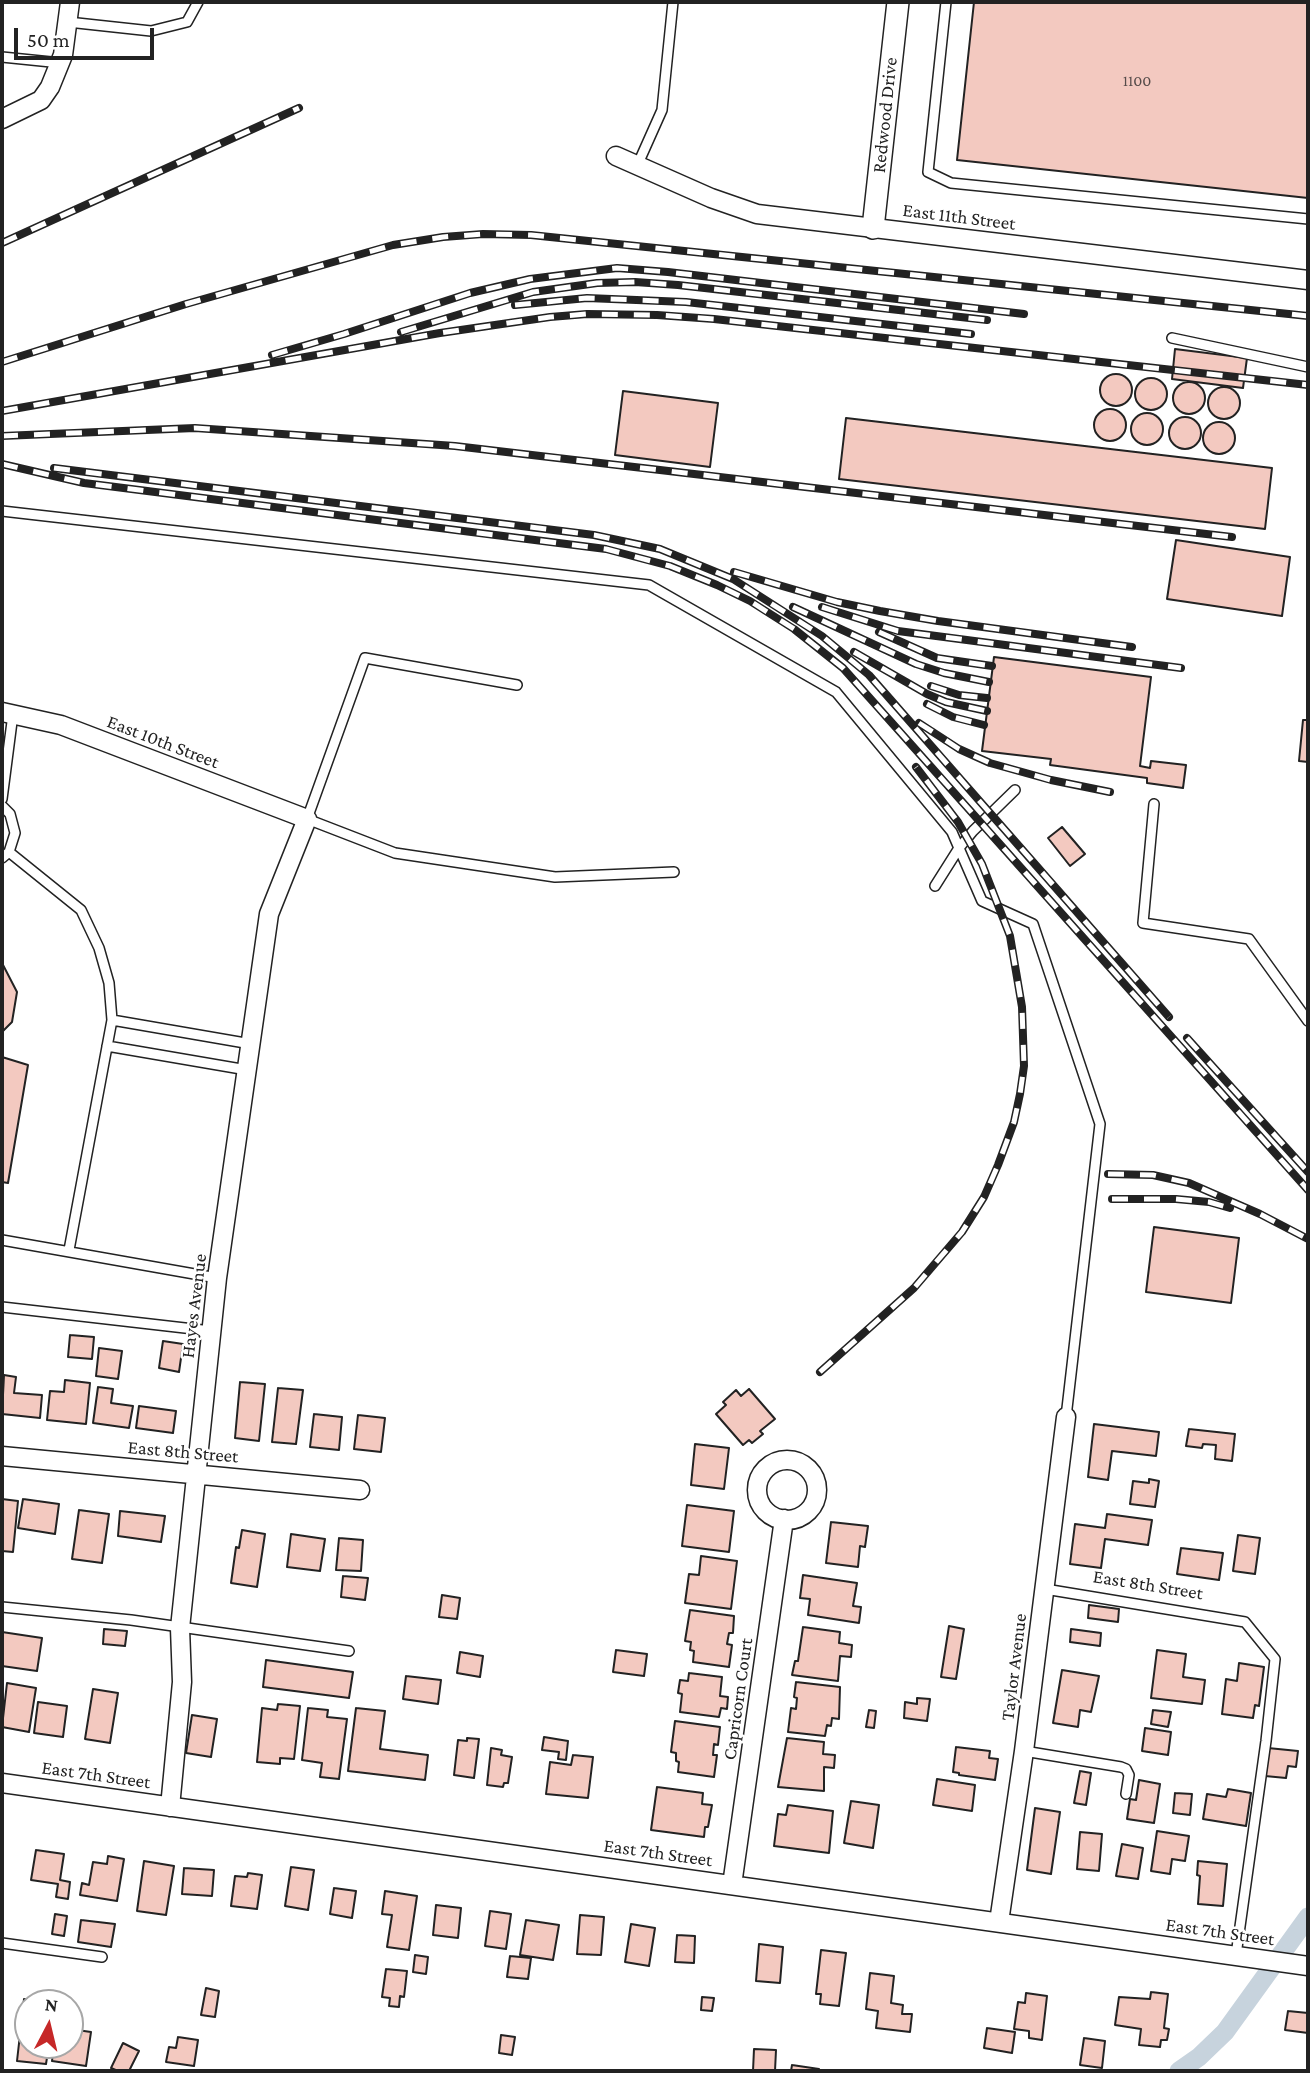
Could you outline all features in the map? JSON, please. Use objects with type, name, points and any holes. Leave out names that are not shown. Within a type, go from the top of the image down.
[{"type":"street","points":[[2,119],[41,100],[50,87],[61,63],[70,2]]},
{"type":"street","name":"Redwood Drive","points":[[873,228],[898,2]]},
{"type":"street","name":"East 11th Street","points":[[616,156],[711,198],[757,214],[1308,280]]},
{"type":"street","name":"East 10th Street","points":[[7,713],[61,725],[307,819]]},
{"type":"street","name":"Hayes Avenue","points":[[170,1807],[183,1682],[180,1628],[217,1278],[269,914],[307,819]]},
{"type":"street","name":"Taylor Avenue","points":[[999,1922],[1024,1751],[1066,1417]]},
{"type":"street","name":"East 8th Street","points":[[2,1456],[360,1490]]},
{"type":"street","name":"Capricorn Court","points":[[732,1885],[784,1519]]},
{"type":"street","name":"East 7th Street","points":[[2,1783],[1308,1966]]},
{"type":"lane","points":[[68,23],[151,31],[187,22],[198,2]]},
{"type":"lane","points":[[637,166],[662,110],[673,2]]},
{"type":"lane","points":[[946,2],[928,172],[951,183],[1308,219]]},
{"type":"lane","points":[[2,57],[61,63]]},
{"type":"lane","points":[[1172,338],[1308,367]]},
{"type":"lane","points":[[2,511],[649,584],[836,692],[952,832],[982,901],[1033,924],[1100,1124],[1066,1417]]},
{"type":"lane","points":[[517,685],[365,658],[307,819],[395,853],[555,877],[674,872]]},
{"type":"lane","points":[[2,799],[7,713]]},
{"type":"lane","points":[[935,886],[959,848],[1015,790]]},
{"type":"lane","points":[[1154,804],[1143,923],[1249,939],[1308,1021]]},
{"type":"lane","points":[[2,806],[10,814],[15,833],[5,855],[81,910],[99,948],[109,983],[112,1020],[69,1250]]},
{"type":"lane","points":[[112,1020],[251,1044]]},
{"type":"lane","points":[[107,1046],[248,1070]]},
{"type":"lane","points":[[2,1240],[217,1278]]},
{"type":"lane","points":[[2,1307],[211,1331]]},
{"type":"lane","name":"East 8th Street","points":[[1045,1589],[1245,1622],[1275,1659],[1241,1956]]},
{"type":"lane","points":[[2,1607],[131,1620],[349,1651]]},
{"type":"lane","points":[[1024,1751],[1126,1769],[1129,1774],[1126,1794]]},
{"type":"lane","points":[[2,1943],[102,1957]]},
{"type":"building","points":[[974,2],[1308,2],[1308,198],[957,160]]},
{"type":"building","points":[[1175,349],[1247,358],[1243,388],[1172,379]]},
{"type":"building","points":[[1116,374],[1128,378],[1132,390],[1128,402],[1116,406],[1104,402],[1100,390],[1104,378]]},
{"type":"building","points":[[1151,378],[1163,382],[1167,394],[1163,406],[1151,410],[1139,406],[1135,394],[1139,382]]},
{"type":"building","points":[[1189,382],[1201,386],[1205,398],[1201,410],[1189,414],[1177,410],[1173,398],[1177,386]]},
{"type":"building","points":[[1224,387],[1236,391],[1240,403],[1236,415],[1224,419],[1212,415],[1208,403],[1212,391]]},
{"type":"building","points":[[623,391],[718,403],[710,467],[615,455]]},
{"type":"building","points":[[1110,409],[1122,413],[1126,425],[1122,437],[1110,441],[1098,437],[1094,425],[1098,413]]},
{"type":"building","points":[[1147,413],[1159,417],[1163,429],[1159,441],[1147,445],[1135,441],[1131,429],[1135,417]]},
{"type":"building","points":[[1185,417],[1197,421],[1201,433],[1197,445],[1185,449],[1173,445],[1169,433],[1173,421]]},
{"type":"building","points":[[846,418],[1272,468],[1265,529],[839,479]]},
{"type":"building","points":[[1219,422],[1231,426],[1235,438],[1231,450],[1219,454],[1207,450],[1203,438],[1207,426]]},
{"type":"building","points":[[1176,540],[1290,557],[1282,616],[1167,599]]},
{"type":"building","points":[[994,657],[1151,677],[1140,766],[1150,768],[1151,761],[1186,765],[1183,788],[1147,783],[1147,778],[1050,765],[1051,759],[982,751]]},
{"type":"building","points":[[1303,720],[1308,720],[1308,762],[1299,761]]},
{"type":"building","points":[[1062,827],[1085,854],[1070,866],[1048,838]]},
{"type":"building","points":[[2,963],[17,992],[12,1022],[2,1032]]},
{"type":"building","points":[[2,1057],[28,1065],[8,1183],[2,1182]]},
{"type":"building","points":[[1154,1227],[1239,1238],[1231,1303],[1146,1292]]},
{"type":"building","points":[[70,1335],[94,1337],[92,1359],[68,1357]]},
{"type":"building","points":[[163,1341],[183,1344],[179,1372],[159,1368]]},
{"type":"building","points":[[99,1348],[122,1351],[118,1379],[96,1376]]},
{"type":"building","points":[[4,1375],[16,1377],[14,1393],[42,1395],[40,1418],[2,1414]]},
{"type":"building","points":[[65,1380],[90,1383],[86,1424],[47,1420],[50,1391],[64,1392]]},
{"type":"building","points":[[240,1382],[265,1384],[259,1441],[235,1438]]},
{"type":"building","points":[[98,1387],[113,1389],[111,1403],[133,1406],[129,1428],[93,1423]]},
{"type":"building","points":[[278,1388],[303,1390],[296,1444],[272,1442]]},
{"type":"building","points":[[749,1389],[775,1419],[760,1431],[763,1434],[752,1443],[749,1440],[743,1445],[716,1414],[726,1405],[723,1402],[736,1390],[741,1396]]},
{"type":"building","points":[[139,1406],[176,1411],[173,1433],[136,1428]]},
{"type":"building","points":[[314,1414],[342,1417],[339,1450],[310,1447]]},
{"type":"building","points":[[358,1415],[385,1418],[381,1452],[354,1449]]},
{"type":"building","points":[[1094,1424],[1159,1432],[1156,1456],[1112,1451],[1108,1480],[1088,1477]]},
{"type":"building","points":[[1189,1429],[1235,1434],[1232,1461],[1215,1459],[1216,1445],[1203,1444],[1202,1448],[1186,1446]]},
{"type":"building","points":[[695,1444],[729,1448],[724,1489],[691,1485]]},
{"type":"building","points":[[1149,1479],[1159,1481],[1155,1507],[1130,1504],[1133,1481],[1149,1483]]},
{"type":"building","points":[[2,1499],[18,1501],[13,1552],[2,1551]]},
{"type":"building","points":[[23,1499],[59,1504],[55,1534],[18,1528]]},
{"type":"building","points":[[687,1505],[734,1511],[729,1552],[682,1546]]},
{"type":"building","points":[[79,1510],[109,1514],[102,1563],[72,1559]]},
{"type":"building","points":[[120,1511],[165,1516],[161,1542],[118,1536]]},
{"type":"building","points":[[1107,1514],[1152,1520],[1148,1545],[1105,1539],[1101,1568],[1070,1564],[1075,1524],[1105,1528]]},
{"type":"building","points":[[831,1522],[868,1526],[865,1547],[860,1546],[858,1567],[826,1563]]},
{"type":"building","points":[[242,1530],[265,1534],[257,1587],[231,1583],[236,1547],[239,1548]]},
{"type":"building","points":[[291,1534],[325,1539],[320,1571],[287,1567]]},
{"type":"building","points":[[1238,1535],[1260,1538],[1255,1574],[1233,1571]]},
{"type":"building","points":[[339,1538],[363,1540],[361,1571],[336,1570]]},
{"type":"building","points":[[1181,1548],[1223,1553],[1219,1580],[1177,1574]]},
{"type":"building","points":[[701,1556],[737,1561],[731,1609],[685,1603],[689,1574],[699,1575]]},
{"type":"building","points":[[803,1575],[857,1583],[853,1606],[861,1607],[859,1623],[808,1615],[810,1599],[800,1598]]},
{"type":"building","points":[[343,1576],[368,1578],[365,1600],[341,1597]]},
{"type":"building","points":[[442,1595],[460,1598],[457,1619],[439,1617]]},
{"type":"building","points":[[1089,1605],[1119,1609],[1118,1622],[1088,1618]]},
{"type":"building","points":[[690,1610],[734,1616],[733,1633],[729,1633],[727,1644],[732,1645],[729,1667],[693,1662],[691,1642],[685,1641]]},
{"type":"building","points":[[949,1626],[964,1629],[956,1679],[941,1677]]},
{"type":"building","points":[[803,1627],[840,1632],[839,1643],[852,1645],[851,1657],[840,1656],[838,1681],[792,1675],[795,1661],[798,1661]]},
{"type":"building","points":[[104,1629],[127,1631],[125,1646],[103,1644]]},
{"type":"building","points":[[1071,1629],[1101,1633],[1100,1646],[1070,1642]]},
{"type":"building","points":[[2,1632],[42,1638],[37,1671],[2,1666]]},
{"type":"building","points":[[616,1650],[647,1654],[644,1676],[613,1672]]},
{"type":"building","points":[[1157,1650],[1186,1654],[1183,1677],[1205,1680],[1202,1704],[1151,1698]]},
{"type":"building","points":[[460,1652],[483,1656],[480,1677],[457,1673]]},
{"type":"building","points":[[266,1660],[353,1672],[349,1698],[263,1687]]},
{"type":"building","points":[[1239,1663],[1264,1667],[1259,1706],[1255,1705],[1253,1718],[1222,1714],[1226,1679],[1237,1681]]},
{"type":"building","points":[[1062,1670],[1099,1676],[1091,1712],[1080,1710],[1078,1727],[1053,1723]]},
{"type":"building","points":[[689,1673],[722,1677],[720,1696],[728,1697],[727,1709],[721,1708],[719,1717],[680,1712],[680,1680],[688,1681]]},
{"type":"building","points":[[406,1676],[441,1680],[438,1704],[403,1699]]},
{"type":"building","points":[[796,1682],[840,1687],[839,1719],[832,1718],[831,1726],[827,1725],[825,1736],[788,1732],[791,1708],[796,1709]]},
{"type":"building","points":[[7,1683],[36,1688],[29,1732],[2,1727]]},
{"type":"building","points":[[93,1689],[118,1693],[110,1743],[85,1739]]},
{"type":"building","points":[[917,1698],[930,1699],[927,1721],[904,1718],[905,1702],[917,1704]]},
{"type":"building","points":[[38,1702],[67,1706],[63,1737],[34,1733]]},
{"type":"building","points":[[278,1704],[300,1706],[294,1759],[280,1758],[280,1764],[257,1762],[262,1708],[277,1710]]},
{"type":"building","points":[[308,1708],[328,1710],[327,1717],[347,1719],[339,1779],[320,1777],[322,1763],[302,1760]]},
{"type":"building","points":[[356,1708],[385,1711],[380,1749],[428,1755],[425,1780],[348,1771]]},
{"type":"building","points":[[869,1710],[876,1711],[874,1728],[866,1727]]},
{"type":"building","points":[[1153,1710],[1171,1712],[1168,1727],[1151,1724]]},
{"type":"building","points":[[192,1715],[217,1719],[211,1757],[186,1753]]},
{"type":"building","points":[[675,1721],[720,1727],[718,1745],[714,1744],[713,1755],[717,1755],[714,1777],[678,1772],[676,1753],[671,1752]]},
{"type":"building","points":[[1145,1728],[1171,1732],[1168,1755],[1142,1751]]},
{"type":"building","points":[[544,1737],[568,1741],[566,1760],[558,1759],[559,1752],[542,1750]]},
{"type":"building","points":[[467,1738],[479,1739],[474,1778],[454,1775],[458,1740],[467,1741]]},
{"type":"building","points":[[787,1738],[824,1742],[823,1754],[835,1755],[834,1768],[824,1767],[824,1791],[778,1787]]},
{"type":"building","points":[[956,1747],[990,1751],[989,1758],[998,1759],[995,1780],[953,1772]]},
{"type":"building","points":[[491,1748],[502,1750],[501,1755],[512,1757],[508,1783],[504,1783],[503,1787],[487,1785]]},
{"type":"building","points":[[1268,1748],[1298,1751],[1296,1767],[1288,1766],[1286,1778],[1265,1776]]},
{"type":"building","points":[[573,1755],[593,1757],[588,1798],[546,1794],[550,1762],[571,1765]]},
{"type":"building","points":[[1080,1771],[1091,1773],[1086,1805],[1074,1803]]},
{"type":"building","points":[[937,1779],[975,1785],[972,1811],[933,1805]]},
{"type":"building","points":[[1139,1780],[1160,1784],[1154,1823],[1127,1819],[1130,1799],[1136,1800]]},
{"type":"building","points":[[657,1787],[703,1793],[702,1804],[712,1805],[704,1837],[651,1830]]},
{"type":"building","points":[[1228,1789],[1251,1793],[1246,1826],[1203,1819],[1207,1794],[1226,1797]]},
{"type":"building","points":[[1175,1793],[1192,1794],[1190,1815],[1173,1813]]},
{"type":"building","points":[[851,1801],[879,1805],[873,1848],[844,1843]]},
{"type":"building","points":[[788,1805],[833,1811],[829,1853],[774,1846],[778,1814],[786,1815]]},
{"type":"building","points":[[1035,1808],[1060,1812],[1051,1874],[1027,1870]]},
{"type":"building","points":[[1157,1831],[1189,1836],[1185,1861],[1172,1859],[1170,1874],[1151,1871]]},
{"type":"building","points":[[1080,1832],[1102,1834],[1099,1871],[1077,1869]]},
{"type":"building","points":[[1122,1844],[1143,1848],[1138,1879],[1116,1876]]},
{"type":"building","points":[[36,1850],[64,1854],[60,1880],[70,1882],[68,1899],[56,1897],[58,1884],[31,1880]]},
{"type":"building","points":[[108,1856],[124,1859],[117,1901],[80,1895],[82,1883],[89,1885],[93,1862],[107,1864]]},
{"type":"building","points":[[144,1861],[174,1866],[166,1915],[137,1911]]},
{"type":"building","points":[[1198,1861],[1227,1864],[1223,1906],[1198,1904]]},
{"type":"building","points":[[291,1867],[314,1870],[308,1910],[285,1906]]},
{"type":"building","points":[[184,1868],[214,1870],[212,1896],[182,1894]]},
{"type":"building","points":[[248,1873],[262,1875],[257,1909],[231,1906],[235,1876],[247,1877]]},
{"type":"building","points":[[334,1888],[356,1891],[352,1918],[330,1914]]},
{"type":"building","points":[[385,1891],[417,1896],[409,1950],[387,1947],[392,1915],[382,1914]]},
{"type":"building","points":[[436,1905],[461,1908],[458,1938],[433,1935]]},
{"type":"building","points":[[490,1911],[511,1914],[506,1949],[485,1946]]},
{"type":"building","points":[[55,1914],[67,1916],[64,1936],[52,1934]]},
{"type":"building","points":[[580,1915],[604,1917],[601,1955],[577,1954]]},
{"type":"building","points":[[81,1920],[115,1924],[111,1947],[78,1942]]},
{"type":"building","points":[[526,1920],[559,1925],[553,1960],[520,1955]]},
{"type":"building","points":[[631,1924],[655,1928],[649,1966],[625,1962]]},
{"type":"building","points":[[677,1935],[695,1936],[694,1963],[675,1962]]},
{"type":"building","points":[[759,1944],[783,1947],[780,1983],[756,1981]]},
{"type":"building","points":[[821,1950],[846,1953],[839,2006],[820,2004],[821,1994],[816,1994]]},
{"type":"building","points":[[415,1955],[428,1957],[426,1974],[413,1972]]},
{"type":"building","points":[[510,1956],[531,1958],[528,1979],[507,1977]]},
{"type":"building","points":[[386,1969],[407,1971],[404,1997],[400,1996],[399,2007],[389,2006],[390,1998],[382,1997]]},
{"type":"building","points":[[870,1973],[894,1976],[891,2003],[903,2005],[902,2014],[912,2014],[910,2032],[876,2028],[878,2011],[866,2009]]},
{"type":"building","points":[[206,1988],[219,1991],[215,2017],[201,2015]]},
{"type":"building","points":[[1151,1992],[1168,1994],[1164,2028],[1169,2029],[1167,2040],[1161,2040],[1160,2047],[1139,2045],[1141,2029],[1115,2025],[1119,1997],[1150,1999]]},
{"type":"building","points":[[1026,1993],[1047,1996],[1042,2040],[1029,2038],[1029,2031],[1014,2029],[1018,2002],[1025,2003]]},
{"type":"building","points":[[702,1997],[714,1998],[712,2011],[701,2010]]},
{"type":"building","points":[[1288,2011],[1308,2013],[1308,2033],[1285,2030]]},
{"type":"building","points":[[987,2028],[1015,2032],[1012,2053],[984,2048]]},
{"type":"building","points":[[84,2031],[91,2032],[86,2066],[52,2061],[84,2059]]},
{"type":"building","points":[[501,2035],[515,2037],[512,2055],[499,2053]]},
{"type":"building","points":[[178,2037],[198,2040],[194,2066],[166,2062],[169,2047],[176,2048]]},
{"type":"building","points":[[1084,2038],[1105,2041],[1102,2068],[1080,2065]]},
{"type":"building","points":[[123,2043],[139,2051],[129,2071],[111,2068]]},
{"type":"building","points":[[754,2049],[776,2050],[775,2071],[753,2071]]},
{"type":"building","points":[[17,2059],[47,2059],[46,2064]]},
{"type":"building","points":[[792,2065],[819,2069],[819,2071],[791,2071]]},
{"type":"waterway","points":[[1179,2071],[1199,2057],[1225,2032],[1308,1917]]},
{"type":"railway","points":[[2,243],[299,108]]},
{"type":"railway","points":[[2,362],[186,304],[393,245],[483,234],[531,235],[1308,316]]},
{"type":"railway","points":[[272,355],[470,293],[530,279],[617,268],[1024,314]]},
{"type":"railway","points":[[401,332],[533,292],[597,283],[635,282],[987,320]]},
{"type":"railway","points":[[515,305],[587,298],[686,302],[971,334]]},
{"type":"railway","points":[[2,411],[440,333],[587,314],[714,319],[1308,385]]},
{"type":"railway","points":[[2,436],[195,428],[455,446],[1232,537]]},
{"type":"railway","points":[[2,464],[84,483],[606,549],[670,566],[750,601],[794,629],[843,668],[1308,1190]]},
{"type":"railway","points":[[54,468],[594,535],[660,549],[733,579],[822,636],[869,675],[1169,1017]]},
{"type":"railway","points":[[734,572],[837,602],[880,611],[1132,647]]},
{"type":"railway","points":[[793,607],[916,664],[989,682]]},
{"type":"railway","points":[[822,607],[898,631],[1181,668]]},
{"type":"railway","points":[[879,632],[937,658],[992,666]]},
{"type":"railway","points":[[854,652],[927,694],[946,702],[987,711]]},
{"type":"railway","points":[[931,686],[959,695],[987,698]]},
{"type":"railway","points":[[927,704],[953,717],[984,725]]},
{"type":"railway","points":[[919,723],[959,749],[990,763],[1051,780],[1110,792]]},
{"type":"railway","points":[[820,1372],[914,1288],[962,1232],[984,1197],[998,1165],[1014,1122],[1020,1094],[1024,1066],[1022,1007],[1010,936],[982,864],[958,822],[916,767]]},
{"type":"railway","points":[[1187,1038],[1308,1172]]},
{"type":"railway","points":[[1108,1174],[1153,1175],[1189,1183],[1260,1214],[1308,1239]]},
{"type":"railway","points":[[1112,1199],[1176,1199],[1209,1202],[1230,1208]]}]
